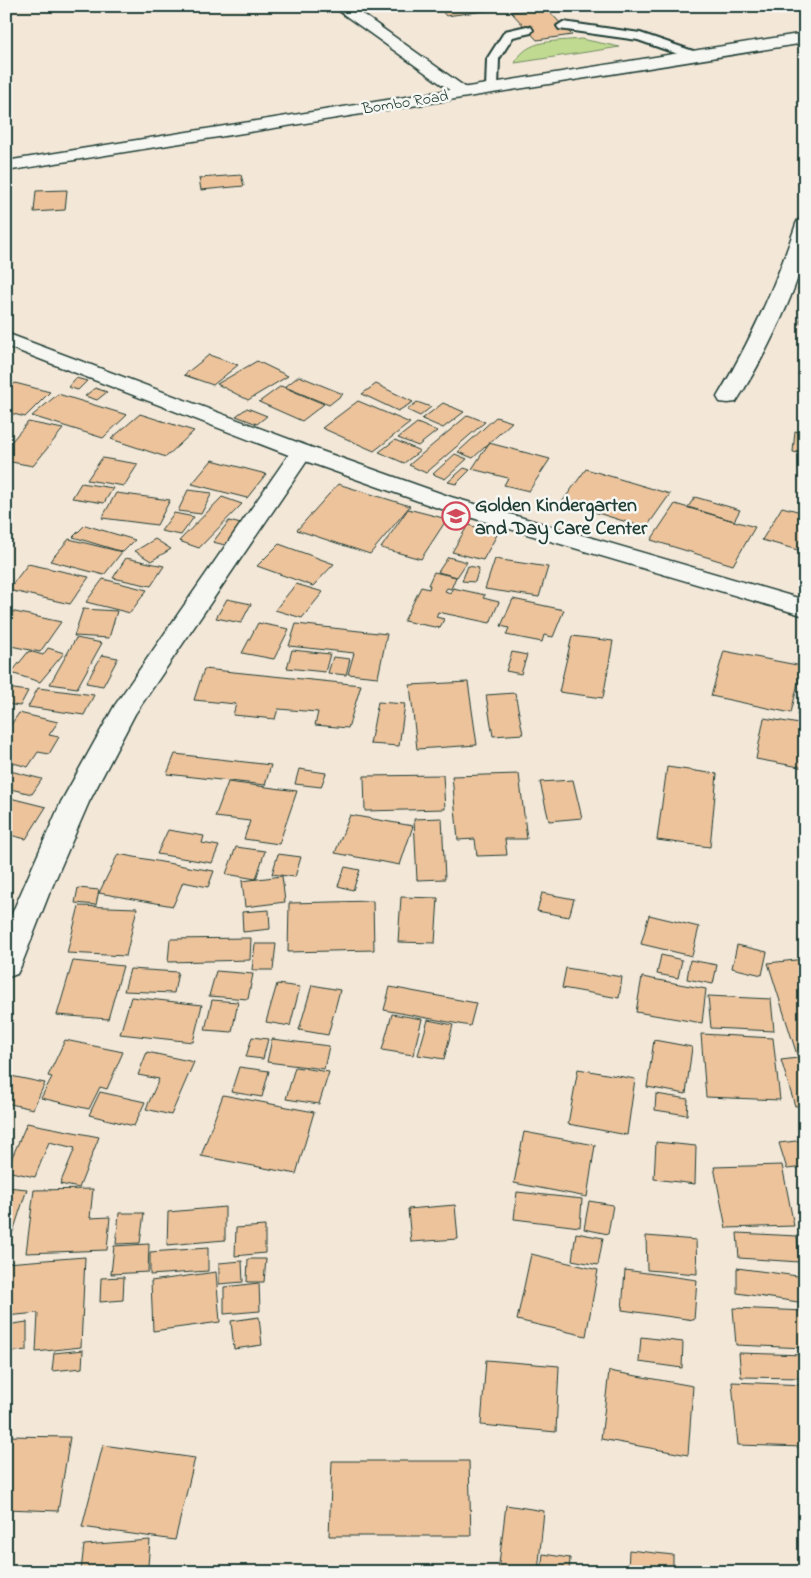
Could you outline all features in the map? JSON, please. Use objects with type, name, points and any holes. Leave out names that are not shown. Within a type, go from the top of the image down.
[{"type":"street","points":[[340,6],[464,92]]},
{"type":"street","name":"Bombo Road","points":[[6,166],[805,38]]},
{"type":"street","points":[[728,397],[754,354],[773,314],[794,263],[805,224]]},
{"type":"street","points":[[6,339],[302,452],[443,502],[805,608]]},
{"type":"street","points":[[6,966],[34,894],[75,802],[124,711],[302,452]]},
{"type":"lane","points":[[563,26],[640,37],[695,56]]},
{"type":"lane","points":[[492,88],[493,58],[509,34],[527,30]]},
{"type":"green space","points":[[581,39],[620,47],[515,63],[520,55],[535,45],[552,41]]},
{"type":"building","points":[[438,6],[497,6],[499,9],[446,16]]},
{"type":"building","points":[[546,8],[572,35],[537,40],[511,12]]},
{"type":"building","points":[[241,175],[244,186],[201,190],[199,178]]},
{"type":"building","points":[[67,190],[65,210],[34,212],[36,191]]},
{"type":"building","points":[[802,295],[805,295],[805,324],[800,323]]},
{"type":"building","points":[[209,355],[238,365],[213,385],[184,375]]},
{"type":"building","points":[[257,361],[288,376],[248,400],[217,384]]},
{"type":"building","points":[[299,376],[343,394],[329,405],[285,387]]},
{"type":"building","points":[[76,378],[87,381],[78,390],[68,387]]},
{"type":"building","points":[[15,383],[50,392],[25,417],[6,412],[6,391]]},
{"type":"building","points":[[376,384],[413,402],[398,411],[362,394]]},
{"type":"building","points":[[281,386],[324,404],[302,421],[259,402]]},
{"type":"building","points":[[95,388],[107,392],[97,400],[85,396]]},
{"type":"building","points":[[58,394],[127,415],[103,438],[32,416]]},
{"type":"building","points":[[358,401],[410,423],[374,451],[322,428]]},
{"type":"building","points":[[417,402],[431,407],[420,416],[407,410]]},
{"type":"building","points":[[443,403],[464,412],[443,428],[422,419]]},
{"type":"building","points":[[247,408],[267,416],[257,424],[236,416]]},
{"type":"building","points":[[140,414],[194,431],[166,457],[111,439]]},
{"type":"building","points":[[468,415],[485,422],[426,473],[409,465]]},
{"type":"building","points":[[496,417],[512,422],[473,458],[458,452]]},
{"type":"building","points":[[28,422],[63,429],[33,466],[6,461],[6,448]]},
{"type":"building","points":[[805,422],[805,454],[793,452],[795,431],[804,433]]},
{"type":"building","points":[[417,423],[437,431],[418,446],[398,438]]},
{"type":"building","points":[[395,440],[420,451],[404,463],[379,452]]},
{"type":"building","points":[[489,443],[550,459],[529,491],[504,485],[508,478],[472,469]]},
{"type":"building","points":[[455,454],[467,459],[445,479],[433,474]]},
{"type":"building","points":[[102,458],[138,464],[124,486],[87,480]]},
{"type":"building","points":[[212,460],[266,474],[247,498],[192,484]]},
{"type":"building","points":[[464,468],[470,470],[456,484],[448,482]]},
{"type":"building","points":[[586,469],[670,494],[646,528],[562,502]]},
{"type":"building","points":[[81,483],[113,488],[104,503],[72,498]]},
{"type":"building","points":[[338,484],[410,506],[370,554],[297,530]]},
{"type":"building","points":[[188,490],[212,493],[201,514],[178,511]]},
{"type":"building","points":[[116,493],[170,500],[157,525],[102,518]]},
{"type":"building","points":[[222,497],[242,504],[199,548],[179,541]]},
{"type":"building","points":[[695,497],[740,510],[734,521],[688,507]]},
{"type":"building","points":[[675,504],[755,527],[733,565],[651,540]]},
{"type":"building","points":[[782,507],[805,513],[805,552],[762,540]]},
{"type":"building","points":[[408,509],[447,519],[421,559],[381,548]]},
{"type":"building","points":[[174,513],[194,517],[181,535],[161,531]]},
{"type":"building","points":[[229,521],[241,524],[225,545],[213,542]]},
{"type":"building","points":[[85,525],[135,540],[123,552],[73,537]]},
{"type":"building","points":[[468,525],[498,533],[483,560],[452,552]]},
{"type":"building","points":[[69,539],[122,552],[104,575],[50,561]]},
{"type":"building","points":[[155,539],[171,549],[151,561],[135,551]]},
{"type":"building","points":[[279,544],[334,564],[313,586],[257,566]]},
{"type":"building","points":[[448,557],[467,562],[457,577],[438,572]]},
{"type":"building","points":[[126,558],[164,566],[151,586],[113,578]]},
{"type":"building","points":[[495,559],[548,567],[539,597],[485,589]]},
{"type":"building","points":[[28,564],[89,577],[70,604],[8,590]]},
{"type":"building","points":[[468,566],[479,568],[475,582],[462,581]]},
{"type":"building","points":[[434,572],[456,577],[451,589],[447,588],[445,591],[450,593],[453,588],[485,595],[483,598],[499,602],[490,623],[438,612],[436,617],[444,619],[440,628],[404,621],[421,587],[429,589],[430,585],[428,585]]},
{"type":"building","points":[[103,579],[147,590],[130,613],[86,602]]},
{"type":"building","points":[[296,584],[323,592],[302,618],[275,610]]},
{"type":"building","points":[[227,599],[251,604],[241,623],[216,618]]},
{"type":"building","points":[[513,599],[564,610],[553,637],[544,635],[542,642],[506,635],[509,628],[501,626]]},
{"type":"building","points":[[83,609],[117,611],[109,638],[74,636]]},
{"type":"building","points":[[6,610],[61,622],[40,652],[6,645]]},
{"type":"building","points":[[258,623],[289,629],[274,659],[242,653]]},
{"type":"building","points":[[296,624],[387,634],[378,677],[348,674],[354,653],[289,646]]},
{"type":"building","points":[[572,636],[613,641],[603,698],[559,692]]},
{"type":"building","points":[[76,638],[102,643],[77,688],[50,684]]},
{"type":"building","points":[[48,648],[64,653],[40,682],[11,673],[29,651],[43,655]]},
{"type":"building","points":[[292,650],[330,654],[325,672],[287,668]]},
{"type":"building","points":[[724,651],[802,666],[791,713],[711,696]]},
{"type":"building","points":[[512,652],[527,655],[521,674],[506,671]]},
{"type":"building","points":[[102,655],[118,658],[103,686],[86,683]]},
{"type":"building","points":[[333,657],[350,659],[346,675],[328,673]]},
{"type":"building","points":[[204,669],[361,685],[348,728],[315,725],[318,712],[278,709],[275,719],[233,715],[236,704],[194,700]]},
{"type":"building","points":[[805,679],[805,717],[797,715]]},
{"type":"building","points":[[468,682],[477,745],[417,749],[410,685]]},
{"type":"building","points":[[7,688],[28,691],[20,706],[6,704]]},
{"type":"building","points":[[38,688],[94,695],[84,715],[28,707]]},
{"type":"building","points":[[515,693],[523,734],[493,736],[486,695]]},
{"type":"building","points":[[378,702],[405,704],[399,746],[370,744]]},
{"type":"building","points":[[19,713],[58,722],[49,735],[59,737],[49,754],[38,752],[28,767],[6,761],[6,732]]},
{"type":"building","points":[[764,718],[805,725],[805,768],[756,759]]},
{"type":"building","points":[[175,754],[271,765],[265,785],[167,774]]},
{"type":"building","points":[[667,767],[717,774],[710,847],[657,840]]},
{"type":"building","points":[[299,769],[326,773],[321,787],[295,784]]},
{"type":"building","points":[[6,770],[42,779],[32,794],[6,788]]},
{"type":"building","points":[[519,774],[527,839],[505,839],[507,855],[477,856],[475,839],[458,840],[452,776]]},
{"type":"building","points":[[443,775],[445,809],[365,811],[364,776]]},
{"type":"building","points":[[573,780],[582,818],[549,821],[540,782]]},
{"type":"building","points":[[228,782],[297,791],[279,844],[244,839],[250,821],[215,817]]},
{"type":"building","points":[[6,797],[46,807],[26,839],[6,834]]},
{"type":"building","points":[[350,815],[413,826],[400,865],[335,853]]},
{"type":"building","points":[[442,818],[445,879],[417,880],[414,819]]},
{"type":"building","points":[[168,830],[204,836],[202,843],[219,846],[212,863],[157,854]]},
{"type":"building","points":[[236,847],[265,851],[256,879],[226,874]]},
{"type":"building","points":[[118,854],[214,871],[208,887],[183,882],[173,906],[99,893]]},
{"type":"building","points":[[278,854],[301,857],[295,877],[272,874]]},
{"type":"building","points":[[345,867],[360,870],[353,890],[338,886]]},
{"type":"building","points":[[282,876],[285,902],[245,907],[242,881]]},
{"type":"building","points":[[78,888],[99,890],[96,905],[75,903]]},
{"type":"building","points":[[542,893],[574,899],[569,917],[537,911]]},
{"type":"building","points":[[401,897],[438,898],[435,943],[398,942]]},
{"type":"building","points":[[373,901],[374,950],[288,952],[289,903]]},
{"type":"building","points":[[79,906],[137,908],[126,956],[67,953]]},
{"type":"building","points":[[269,910],[270,929],[243,932],[242,912]]},
{"type":"building","points":[[649,915],[699,927],[692,956],[641,944]]},
{"type":"building","points":[[251,938],[250,960],[168,962],[170,939]]},
{"type":"building","points":[[255,944],[276,944],[273,970],[252,970]]},
{"type":"building","points":[[737,945],[767,952],[762,975],[732,968]]},
{"type":"building","points":[[661,955],[682,960],[678,978],[657,974]]},
{"type":"building","points":[[805,959],[805,1105],[795,1106],[781,1060],[798,1058],[768,963]]},
{"type":"building","points":[[690,960],[717,965],[713,984],[687,979]]},
{"type":"building","points":[[73,961],[123,966],[108,1019],[57,1015]]},
{"type":"building","points":[[566,968],[622,977],[619,998],[562,988]]},
{"type":"building","points":[[130,969],[178,972],[174,993],[124,991]]},
{"type":"building","points":[[216,971],[253,974],[248,999],[209,996]]},
{"type":"building","points":[[642,977],[706,989],[702,1023],[636,1012]]},
{"type":"building","points":[[277,984],[300,987],[290,1026],[266,1022]]},
{"type":"building","points":[[312,985],[340,990],[328,1035],[299,1030]]},
{"type":"building","points":[[390,987],[476,1003],[470,1026],[384,1010]]},
{"type":"building","points":[[708,996],[771,999],[774,1031],[711,1028]]},
{"type":"building","points":[[131,997],[202,1005],[193,1042],[120,1034]]},
{"type":"building","points":[[212,1000],[238,1002],[232,1032],[205,1030]]},
{"type":"building","points":[[392,1014],[422,1019],[413,1055],[382,1050]]},
{"type":"building","points":[[428,1020],[453,1025],[444,1059],[418,1055]]},
{"type":"building","points":[[701,1034],[773,1038],[780,1100],[706,1097]]},
{"type":"building","points":[[252,1037],[268,1039],[263,1059],[246,1057]]},
{"type":"building","points":[[272,1039],[329,1046],[324,1069],[267,1062]]},
{"type":"building","points":[[65,1040],[123,1052],[107,1089],[100,1087],[89,1109],[41,1098],[52,1077],[48,1076]]},
{"type":"building","points":[[654,1040],[692,1047],[686,1094],[647,1087]]},
{"type":"building","points":[[147,1052],[194,1062],[171,1115],[146,1109],[159,1079],[138,1075]]},
{"type":"building","points":[[239,1067],[269,1071],[262,1097],[231,1092]]},
{"type":"building","points":[[295,1067],[329,1072],[319,1104],[286,1099]]},
{"type":"building","points":[[578,1069],[635,1079],[627,1135],[568,1124]]},
{"type":"building","points":[[6,1075],[45,1083],[33,1109],[6,1103]]},
{"type":"building","points":[[100,1092],[145,1102],[134,1126],[89,1115]]},
{"type":"building","points":[[656,1094],[688,1099],[687,1115],[655,1110]]},
{"type":"building","points":[[223,1095],[314,1112],[296,1174],[201,1156]]},
{"type":"building","points":[[27,1123],[99,1137],[79,1188],[60,1184],[75,1148],[49,1142],[35,1177],[6,1171]]},
{"type":"building","points":[[524,1132],[595,1145],[587,1197],[514,1183]]},
{"type":"building","points":[[805,1140],[805,1167],[787,1169],[779,1143]]},
{"type":"building","points":[[656,1142],[696,1146],[695,1184],[654,1179]]},
{"type":"building","points":[[782,1165],[794,1226],[726,1228],[714,1167]]},
{"type":"building","points":[[6,1187],[27,1189],[9,1244],[6,1243]]},
{"type":"building","points":[[93,1189],[90,1218],[110,1217],[107,1250],[26,1253],[34,1190]]},
{"type":"building","points":[[517,1192],[582,1199],[580,1227],[514,1219]]},
{"type":"building","points":[[589,1201],[613,1205],[608,1234],[584,1229]]},
{"type":"building","points":[[455,1205],[458,1239],[411,1242],[408,1209]]},
{"type":"building","points":[[225,1207],[225,1240],[167,1245],[168,1212]]},
{"type":"building","points":[[119,1213],[144,1213],[140,1243],[116,1244]]},
{"type":"building","points":[[265,1226],[265,1253],[235,1256],[236,1228]]},
{"type":"building","points":[[576,1233],[603,1238],[598,1265],[572,1260]]},
{"type":"building","points":[[737,1233],[797,1236],[799,1262],[739,1258]]},
{"type":"building","points":[[646,1236],[696,1240],[697,1274],[647,1270]]},
{"type":"building","points":[[149,1244],[148,1272],[111,1274],[114,1246]]},
{"type":"building","points":[[208,1248],[208,1271],[150,1275],[150,1252]]},
{"type":"building","points":[[531,1254],[598,1270],[586,1336],[517,1320]]},
{"type":"building","points":[[85,1257],[81,1347],[36,1352],[38,1313],[6,1316],[6,1263]]},
{"type":"building","points":[[248,1259],[266,1259],[264,1282],[247,1282]]},
{"type":"building","points":[[242,1261],[243,1282],[219,1284],[219,1263]]},
{"type":"building","points":[[737,1268],[805,1277],[805,1303],[737,1293]]},
{"type":"building","points":[[625,1270],[697,1280],[694,1320],[622,1310]]},
{"type":"building","points":[[216,1272],[220,1322],[153,1331],[151,1281]]},
{"type":"building","points":[[124,1277],[123,1300],[100,1302],[101,1278]]},
{"type":"building","points":[[259,1283],[260,1311],[224,1314],[224,1287]]},
{"type":"building","points":[[733,1308],[805,1311],[805,1348],[736,1345]]},
{"type":"building","points":[[259,1317],[262,1345],[234,1349],[231,1321]]},
{"type":"building","points":[[27,1322],[27,1350],[6,1352],[6,1325]]},
{"type":"building","points":[[641,1337],[683,1342],[682,1368],[639,1362]]},
{"type":"building","points":[[83,1350],[82,1368],[52,1371],[54,1353]]},
{"type":"building","points":[[739,1353],[805,1355],[805,1378],[741,1377]]},
{"type":"building","points":[[486,1360],[559,1366],[556,1432],[481,1425]]},
{"type":"building","points":[[609,1371],[693,1386],[688,1455],[601,1439]]},
{"type":"building","points":[[732,1382],[805,1385],[805,1447],[738,1445]]},
{"type":"building","points":[[6,1436],[70,1437],[58,1511],[6,1509]]},
{"type":"building","points":[[103,1445],[195,1458],[175,1540],[82,1527]]},
{"type":"building","points":[[332,1461],[469,1461],[471,1536],[329,1536]]},
{"type":"building","points":[[506,1505],[544,1511],[538,1572],[498,1572]]},
{"type":"building","points":[[150,1540],[148,1566],[81,1571],[84,1545]]},
{"type":"building","points":[[629,1550],[673,1555],[673,1572],[628,1572]]},
{"type":"building","points":[[543,1554],[570,1558],[569,1572],[541,1572]]},
{"type":"place","name":"Golden Kindergarten and Day Care Center","points":[[456,516]]}]
